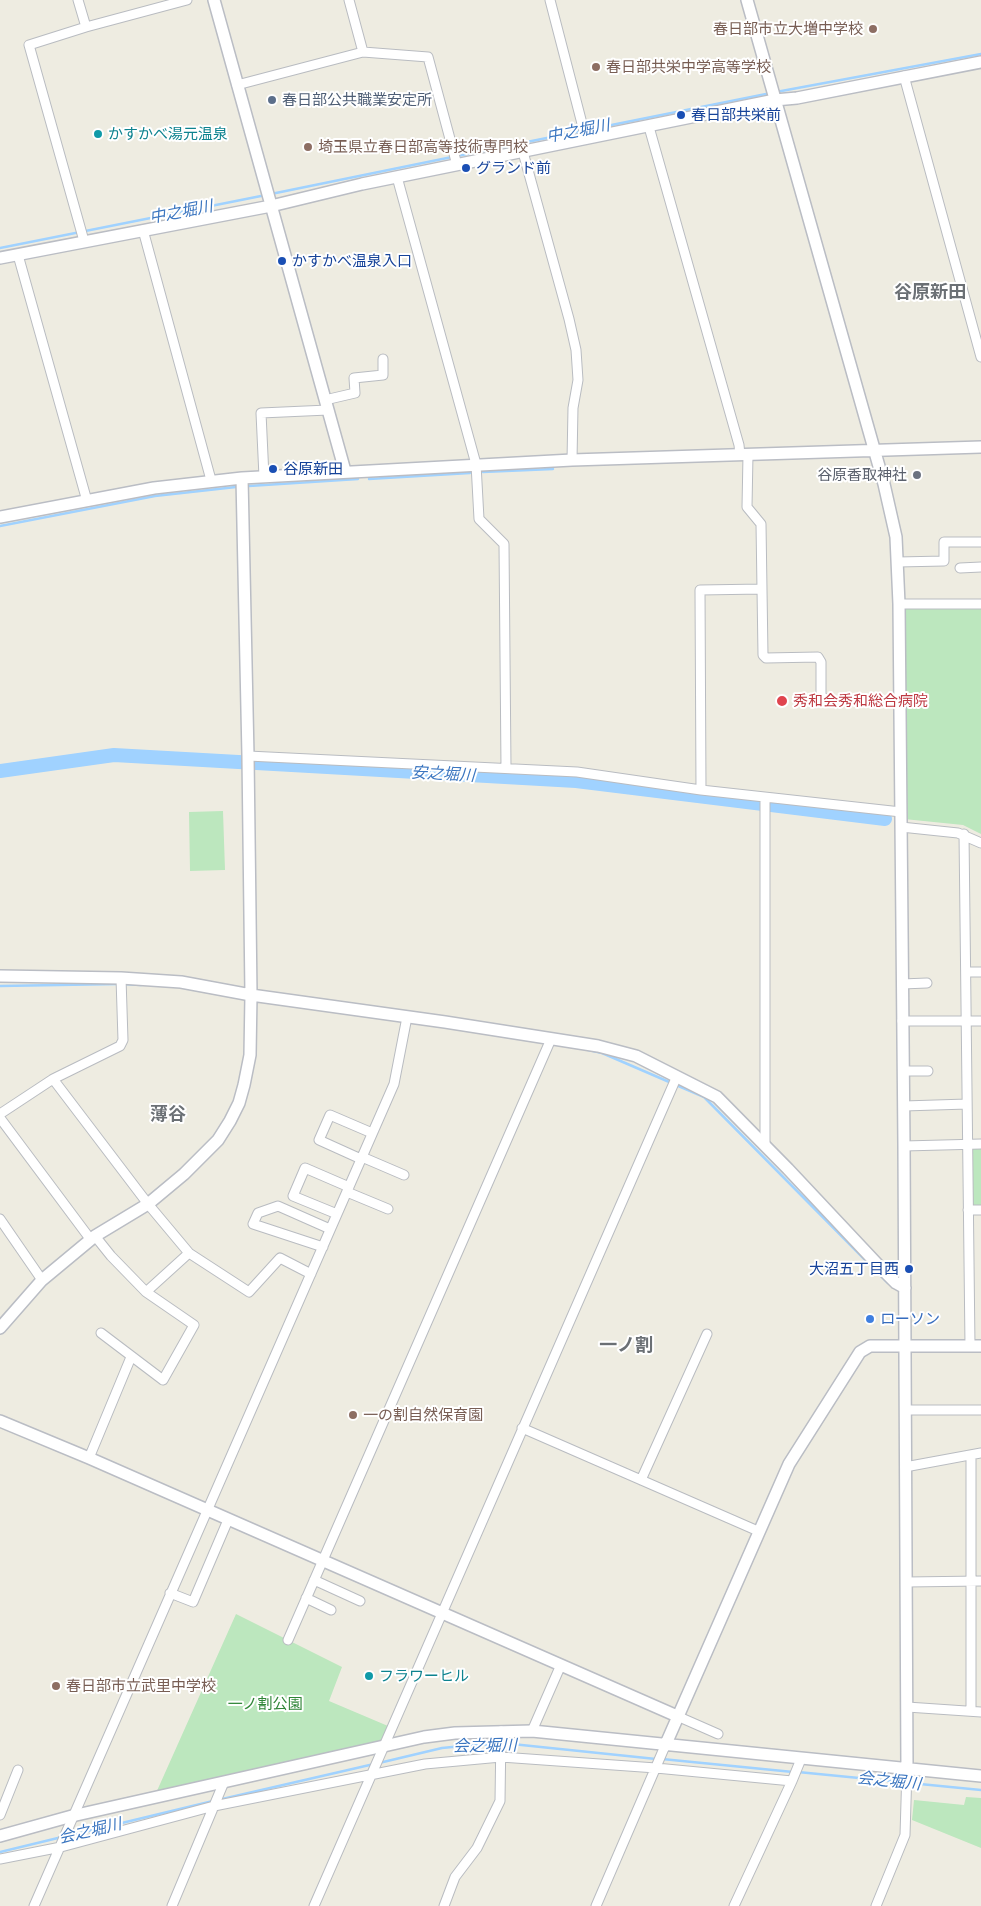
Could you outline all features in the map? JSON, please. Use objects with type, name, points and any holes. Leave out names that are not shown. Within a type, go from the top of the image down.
[{"type":"street","points":[[78,0],[86,27]]},
{"type":"street","points":[[82,235],[29,45],[86,27],[187,0]]},
{"type":"street","points":[[214,0],[345,471]]},
{"type":"street","points":[[349,0],[363,52]]},
{"type":"street","points":[[550,0],[586,139]]},
{"type":"street","points":[[747,0],[891,511],[898,562],[904,1106],[907,1773],[905,1835],[876,1906]]},
{"type":"street","points":[[237,85],[363,52],[428,57],[457,165]]},
{"type":"street","points":[[0,258],[18,255],[82,235],[143,230],[271,206],[397,177],[775,100],[797,98],[981,62]]},
{"type":"street","points":[[904,76],[981,357]]},
{"type":"street","points":[[649,127],[739,446],[744,455],[747,507],[761,524],[763,655],[766,658],[818,657],[821,662],[821,696],[824,698]]},
{"type":"street","points":[[523,152],[569,318],[576,350],[578,380],[573,408],[572,460]]},
{"type":"street","points":[[397,177],[476,464],[480,519],[504,544],[506,767]]},
{"type":"street","points":[[143,230],[211,480]]},
{"type":"street","points":[[18,255],[87,501]]},
{"type":"street","points":[[264,477],[261,413],[326,405],[355,392],[354,378],[383,375],[383,358]]},
{"type":"street","points":[[0,517],[154,488],[211,480],[476,464],[981,447]]},
{"type":"street","points":[[0,1328],[42,1280],[93,1238],[148,1204],[184,1174],[218,1140],[233,1115],[244,1084],[250,1054],[250,995],[248,756],[242,478]]},
{"type":"street","points":[[898,562],[944,561],[944,542],[981,542]]},
{"type":"street","points":[[960,568],[981,568]]},
{"type":"street","points":[[701,790],[700,590],[762,589]]},
{"type":"street","points":[[899,604],[981,604]]},
{"type":"street","points":[[248,756],[506,767],[577,772],[765,798],[901,812]]},
{"type":"street","points":[[765,798],[765,1145]]},
{"type":"street","points":[[901,827],[964,834],[981,843]]},
{"type":"street","points":[[596,1906],[677,1716],[789,1464],[860,1352],[870,1346],[976,1346],[968,1210],[964,834]]},
{"type":"street","points":[[966,972],[981,972]]},
{"type":"street","points":[[0,976],[121,978],[181,982],[250,995],[407,1016],[598,1046],[636,1056],[717,1097],[880,1267],[896,1283],[905,1288]]},
{"type":"street","points":[[101,1333],[163,1380],[194,1326],[146,1292],[93,1238],[0,1116],[53,1079],[120,1046],[123,1031],[121,978]]},
{"type":"street","points":[[902,984],[926,983]]},
{"type":"street","points":[[34,1906],[394,1084],[407,1016]]},
{"type":"street","points":[[902,1021],[981,1021]]},
{"type":"street","points":[[288,1640],[551,1039]]},
{"type":"street","points":[[903,1071],[928,1071]]},
{"type":"street","points":[[314,1906],[677,1076]]},
{"type":"street","points":[[53,1079],[148,1204],[189,1253],[249,1292],[280,1258],[311,1274]]},
{"type":"street","points":[[904,1106],[967,1104]]},
{"type":"street","points":[[372,1133],[330,1115],[318,1140],[404,1175]]},
{"type":"street","points":[[904,1146],[981,1144]]},
{"type":"street","points":[[337,1214],[293,1196],[305,1168],[388,1209]]},
{"type":"street","points":[[322,1247],[253,1224],[258,1213],[278,1206],[330,1229]]},
{"type":"street","points":[[968,1210],[981,1210]]},
{"type":"street","points":[[0,1219],[42,1280]]},
{"type":"street","points":[[146,1292],[189,1253]]},
{"type":"street","points":[[641,1480],[707,1334]]},
{"type":"street","points":[[89,1458],[131,1357]]},
{"type":"street","points":[[905,1410],[981,1410]]},
{"type":"street","points":[[0,1421],[89,1458],[718,1734]]},
{"type":"street","points":[[522,1428],[758,1531]]},
{"type":"street","points":[[906,1466],[981,1453]]},
{"type":"street","points":[[971,1455],[971,1711]]},
{"type":"street","points":[[170,1593],[192,1602],[228,1520]]},
{"type":"street","points":[[314,1580],[360,1601]]},
{"type":"street","points":[[907,1582],[981,1581]]},
{"type":"street","points":[[306,1598],[331,1610]]},
{"type":"street","points":[[532,1732],[560,1666]]},
{"type":"street","points":[[907,1707],[981,1712]]},
{"type":"street","points":[[0,1836],[70,1821],[224,1782],[382,1751],[424,1737],[455,1733],[502,1736],[532,1732],[662,1751],[907,1773],[981,1776]]},
{"type":"street","points":[[444,1906],[455,1877],[477,1848],[500,1801],[502,1736]]},
{"type":"street","points":[[0,1859],[216,1802],[373,1770],[501,1755],[792,1781]]},
{"type":"street","points":[[734,1906],[799,1764]]},
{"type":"street","points":[[0,1815],[18,1770]]},
{"type":"street","points":[[172,1906],[224,1782]]},
{"type":"green space","points":[[904,609],[981,609],[981,834],[963,825],[904,819]]},
{"type":"green space","points":[[223,811],[225,870],[190,871],[189,812]]},
{"type":"green space","points":[[971,1147],[981,1147],[981,1206],[971,1207]]},
{"type":"green space","name":"一ノ割公園","points":[[236,1614],[342,1667],[329,1701],[388,1726],[381,1744],[156,1793]]},
{"type":"green space","points":[[966,1797],[981,1798],[981,1848],[912,1820],[914,1800],[964,1805]]},
{"type":"waterway","name":"中之堀川","points":[[776,92],[981,54]]},
{"type":"waterway","name":"中之堀川","points":[[457,156],[771,93]]},
{"type":"waterway","name":"中之堀川","points":[[271,194],[452,157]]},
{"type":"waterway","name":"中之堀川","points":[[0,248],[266,195]]},
{"type":"waterway","points":[[483,472],[553,469]]},
{"type":"waterway","points":[[369,479],[470,473]]},
{"type":"waterway","points":[[249,486],[358,479]]},
{"type":"waterway","points":[[0,526],[155,496],[236,487]]},
{"type":"waterway","name":"安之堀川","points":[[0,771],[114,755],[576,781],[885,819]]},
{"type":"waterway","points":[[0,986],[118,984]]},
{"type":"waterway","points":[[124,984],[141,985]]},
{"type":"waterway","points":[[584,1049],[602,1053],[704,1097],[888,1283]]},
{"type":"waterway","name":"会之堀川","points":[[379,1763],[442,1748],[512,1744],[656,1759]]},
{"type":"waterway","name":"会之堀川","points":[[662,1759],[793,1772]]},
{"type":"waterway","name":"会之堀川","points":[[218,1800],[374,1764]]},
{"type":"waterway","name":"会之堀川","points":[[798,1772],[981,1790]]},
{"type":"waterway","name":"会之堀川","points":[[68,1836],[213,1801]]},
{"type":"waterway","name":"会之堀川","points":[[0,1852],[62,1837]]},
{"type":"place","name":"春日部市立大増中学校","points":[[873,29]]},
{"type":"place","name":"春日部共栄中学高等学校","points":[[596,67]]},
{"type":"place","name":"春日部公共職業安定所","points":[[272,100]]},
{"type":"place","name":"春日部共栄前","points":[[681,115]]},
{"type":"place","name":"かすかべ湯元温泉","points":[[98,134]]},
{"type":"place","name":"埼玉県立春日部高等技術専門校","points":[[308,147]]},
{"type":"place","name":"グランド前","points":[[466,168]]},
{"type":"place","name":"かすかべ温泉入口","points":[[282,261]]},
{"type":"place","name":"谷原新田","points":[[273,469]]},
{"type":"place","name":"谷原香取神社","points":[[917,475]]},
{"type":"place","name":"秀和会秀和総合病院","points":[[782,701]]},
{"type":"place","name":"大沼五丁目西","points":[[909,1269]]},
{"type":"place","name":"ローソン","points":[[870,1319]]},
{"type":"place","name":"一の割自然保育園","points":[[353,1415]]},
{"type":"place","name":"フラワーヒル","points":[[369,1676]]},
{"type":"place","name":"春日部市立武里中学校","points":[[56,1686]]},
{"type":"district","name":"谷原新田","points":[[930,292]]},
{"type":"district","name":"薄谷","points":[[168,1114]]},
{"type":"district","name":"一ノ割","points":[[626,1345]]}]
